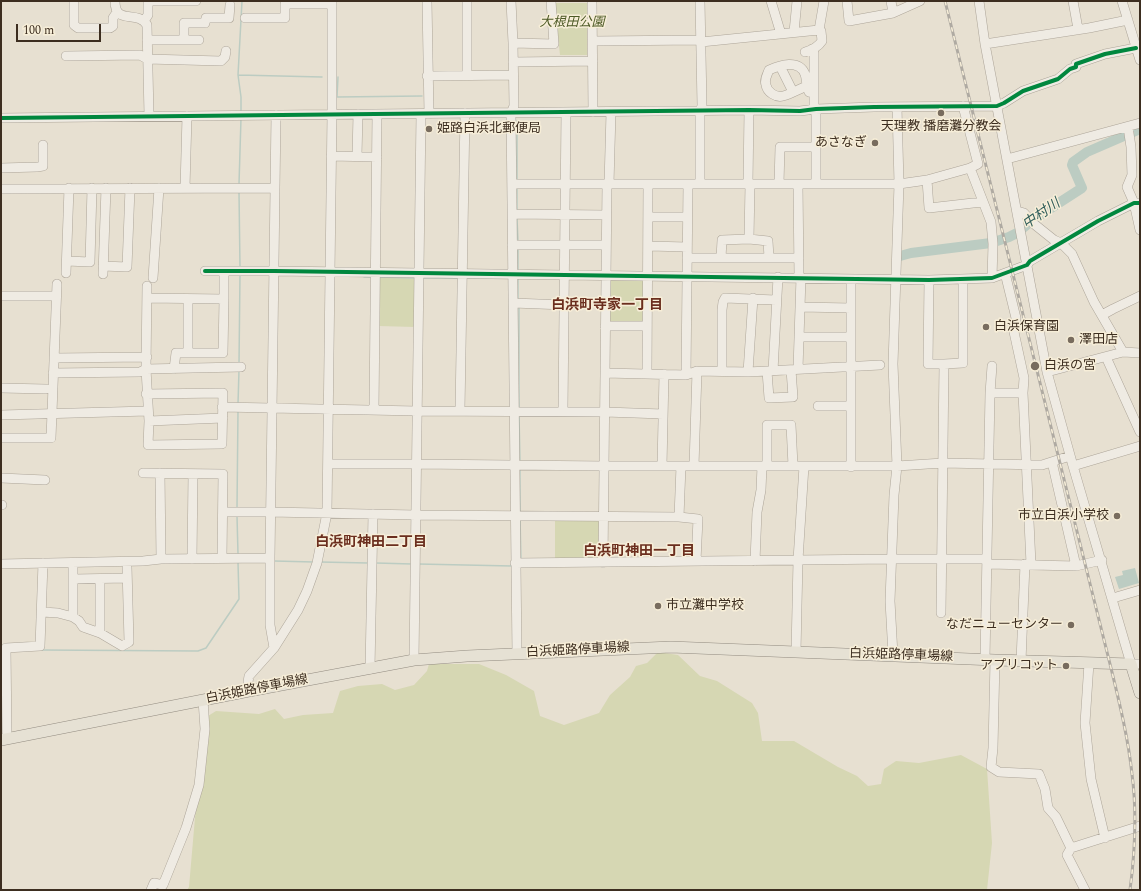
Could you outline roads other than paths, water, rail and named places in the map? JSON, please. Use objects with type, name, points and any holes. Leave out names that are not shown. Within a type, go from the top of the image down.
[{"type":"main road","name":"白浜姫路停車場線","points":[[4,739],[414,660],[671,647],[990,660],[1136,664]]},
{"type":"main road","points":[[1136,664],[1140,693]]},
{"type":"street","points":[[74,1],[74,25],[78,28],[110,28],[113,26],[113,18],[117,12]]},
{"type":"street","points":[[114,1],[115,9],[121,15],[139,18],[147,25],[149,116]]},
{"type":"street","points":[[144,21],[148,15],[148,1]]},
{"type":"street","points":[[154,1],[196,1]]},
{"type":"street","points":[[414,660],[419,273],[427,76],[427,1]]},
{"type":"street","points":[[467,1],[467,76]]},
{"type":"street","points":[[511,1],[514,106],[511,113],[516,184],[512,214],[512,245],[517,274],[513,411],[514,465],[519,516],[516,654]]},
{"type":"street","points":[[513,43],[554,44],[551,1]]},
{"type":"street","points":[[592,1],[593,112]]},
{"type":"street","points":[[700,1],[702,106],[700,111],[700,184]]},
{"type":"street","points":[[771,1],[781,34]]},
{"type":"street","points":[[794,32],[797,1]]},
{"type":"street","points":[[816,184],[814,53],[808,51],[819,45],[822,41],[821,31],[819,30],[824,1]]},
{"type":"street","points":[[847,1],[849,21],[893,13],[920,1]]},
{"type":"street","points":[[891,1],[893,13]]},
{"type":"street","points":[[978,1],[1047,372],[1070,456],[1113,598],[1136,664]]},
{"type":"street","points":[[1073,1],[1078,29]]},
{"type":"street","points":[[1122,1],[1140,60]]},
{"type":"street","points":[[245,18],[285,18],[285,4],[332,2],[327,513],[317,563],[307,591],[298,610],[274,648],[249,676],[249,691]]},
{"type":"street","points":[[184,40],[184,23],[205,23],[206,18],[228,18],[230,5]]},
{"type":"street","points":[[985,44],[1128,20]]},
{"type":"street","points":[[593,42],[701,41],[819,30]]},
{"type":"street","points":[[147,40],[199,40]]},
{"type":"street","points":[[1,118],[784,110],[997,106],[1004,104],[1024,91],[1058,79],[1070,69],[1076,67],[1076,64],[1105,54],[1136,48]]},
{"type":"street","points":[[66,56],[140,55],[147,59],[220,61],[225,57],[226,51]]},
{"type":"street","points":[[513,62],[593,61]]},
{"type":"street","points":[[807,86],[782,97],[774,95],[769,91],[766,85],[766,78],[769,70],[787,64],[798,65],[803,69],[809,92],[814,94]]},
{"type":"street","points":[[780,66],[793,92]]},
{"type":"street","points":[[427,76],[513,75]]},
{"type":"street","points":[[782,97],[784,110]]},
{"type":"street","points":[[516,184],[899,184],[928,180],[970,168],[978,164],[963,106]]},
{"type":"street","points":[[893,655],[890,601],[894,495],[897,466],[893,364],[899,184],[897,107]]},
{"type":"street","points":[[749,110],[749,238]]},
{"type":"street","points":[[564,411],[566,112]]},
{"type":"street","points":[[603,563],[606,215],[611,112]]},
{"type":"street","points":[[460,410],[465,113]]},
{"type":"street","points":[[357,156],[358,114]]},
{"type":"street","points":[[374,410],[377,114]]},
{"type":"street","points":[[185,188],[188,116]]},
{"type":"street","points":[[274,648],[270,625],[270,512],[276,116]]},
{"type":"street","points":[[1007,159],[1140,123]]},
{"type":"street","points":[[1128,127],[1131,146],[1132,175],[1127,188],[1137,203],[1140,230]]},
{"type":"street","points":[[1,168],[37,168],[43,166],[43,145]]},
{"type":"street","points":[[779,184],[780,147],[816,147]]},
{"type":"street","points":[[331,156],[377,157]]},
{"type":"street","points":[[970,168],[991,222],[993,244],[992,278]]},
{"type":"street","points":[[928,180],[929,208],[982,202]]},
{"type":"street","points":[[647,374],[649,246],[648,184]]},
{"type":"street","points":[[686,375],[688,184]]},
{"type":"street","points":[[778,277],[769,398],[793,397],[800,337],[798,184]]},
{"type":"street","points":[[66,273],[69,188]]},
{"type":"street","points":[[67,261],[90,262],[92,188]]},
{"type":"street","points":[[106,188],[103,270],[127,267],[130,188]]},
{"type":"street","points":[[146,394],[222,393],[222,444],[148,445],[146,394],[147,298],[150,282],[159,188]]},
{"type":"street","points":[[1,189],[275,188]]},
{"type":"street","points":[[205,271],[419,273],[462,277],[517,274],[928,280],[992,278],[1027,265],[1030,261],[1061,243],[1137,203]]},
{"type":"street","points":[[1017,211],[1024,213],[1034,224],[1054,240],[1061,243],[1072,254],[1094,302],[1123,352]]},
{"type":"street","points":[[512,214],[606,215]]},
{"type":"street","points":[[649,217],[687,217]]},
{"type":"street","points":[[721,258],[722,240],[749,238],[768,241],[769,258]]},
{"type":"street","points":[[512,245],[606,245]]},
{"type":"street","points":[[649,246],[687,247]]},
{"type":"street","points":[[687,258],[799,258]]},
{"type":"street","points":[[174,368],[176,353],[223,353],[224,271]]},
{"type":"street","points":[[1005,273],[1016,318],[1014,332],[1024,378],[1023,393],[1027,465],[1028,564],[1021,660]]},
{"type":"street","points":[[851,278],[851,467]]},
{"type":"street","points":[[928,280],[928,364],[944,364],[963,363],[963,279]]},
{"type":"street","points":[[1,438],[51,438],[57,284]]},
{"type":"street","points":[[1,296],[56,296]]},
{"type":"street","points":[[1102,315],[1140,296]]},
{"type":"street","points":[[147,298],[224,299]]},
{"type":"street","points":[[722,371],[723,302],[725,298],[776,300]]},
{"type":"street","points":[[748,372],[753,298]]},
{"type":"street","points":[[188,299],[188,353]]},
{"type":"street","points":[[517,304],[565,304]]},
{"type":"street","points":[[800,307],[851,308]]},
{"type":"street","points":[[605,326],[647,326]]},
{"type":"street","points":[[800,337],[851,336]]},
{"type":"street","points":[[1047,372],[1123,352],[1140,353]]},
{"type":"street","points":[[54,358],[147,357]]},
{"type":"street","points":[[1106,357],[1140,432]]},
{"type":"street","points":[[941,613],[944,364]]},
{"type":"street","points":[[605,373],[686,375],[697,371],[748,372],[880,365]]},
{"type":"street","points":[[992,366],[990,393],[987,561],[993,748],[991,767],[999,772],[1040,774],[1045,789],[1048,808],[1056,816],[1071,848]]},
{"type":"street","points":[[53,373],[140,372],[146,369],[242,367]]},
{"type":"street","points":[[694,466],[697,371]]},
{"type":"street","points":[[662,466],[664,374]]},
{"type":"street","points":[[1,388],[46,389]]},
{"type":"street","points":[[990,393],[1023,393]]},
{"type":"street","points":[[818,406],[851,406]]},
{"type":"street","points":[[222,407],[374,410],[564,411],[663,414]]},
{"type":"street","points":[[1,415],[52,414],[222,418]]},
{"type":"street","points":[[755,560],[757,512],[761,490],[768,425],[791,425],[793,466]]},
{"type":"street","points":[[1073,466],[1140,446]]},
{"type":"street","points":[[328,464],[851,467],[943,463],[1042,465],[1070,456]]},
{"type":"street","points":[[1052,462],[1076,566]]},
{"type":"street","points":[[679,517],[681,466]]},
{"type":"street","points":[[796,652],[798,562],[804,466]]},
{"type":"street","points":[[143,473],[223,474],[222,558]]},
{"type":"street","points":[[160,473],[161,559]]},
{"type":"street","points":[[192,559],[193,474]]},
{"type":"street","points":[[1,478],[45,480]]},
{"type":"street","points":[[223,512],[679,517],[698,520],[696,561]]},
{"type":"street","points":[[370,669],[373,514]]},
{"type":"street","points":[[1,564],[143,561],[161,559],[270,558]]},
{"type":"street","points":[[518,565],[755,560],[798,562],[892,558],[1076,566],[1102,560]]},
{"type":"street","points":[[4,739],[6,648],[40,646],[43,563]]},
{"type":"street","points":[[73,567],[73,617]]},
{"type":"street","points":[[42,612],[58,613],[73,617],[79,621],[83,627],[100,633],[122,646],[129,642],[127,567]]},
{"type":"street","points":[[74,579],[127,578]]},
{"type":"street","points":[[100,579],[100,633]]},
{"type":"street","points":[[1113,598],[1140,590]]},
{"type":"street","points":[[1089,663],[1085,723],[1091,779],[1105,838]]},
{"type":"street","points":[[151,890],[154,882],[163,885],[186,828],[198,785],[205,729],[203,700]]},
{"type":"street","points":[[1085,890],[1067,855],[1071,848],[1140,826]]},
{"type":"waterway","points":[[241,112],[241,97],[238,75],[242,1]]},
{"type":"waterway","points":[[238,75],[322,77]]},
{"type":"waterway","points":[[338,77],[337,97],[422,96]]},
{"type":"waterway","points":[[239,184],[241,118]]},
{"type":"waterway","points":[[517,121],[517,180]]},
{"type":"waterway","name":"中村川","points":[[900,256],[911,253],[991,243],[1017,233],[1034,219],[1082,188],[1072,165],[1073,162],[1087,152],[1140,129]]},
{"type":"waterway","points":[[517,188],[517,210]]},
{"type":"waterway","points":[[239,192],[240,268]]},
{"type":"waterway","points":[[517,218],[518,242]]},
{"type":"waterway","points":[[518,248],[518,270]]},
{"type":"waterway","points":[[239,364],[240,274]]},
{"type":"waterway","points":[[364,277],[373,277]]},
{"type":"waterway","points":[[378,277],[415,278]]},
{"type":"waterway","points":[[422,278],[459,278]]},
{"type":"waterway","points":[[466,278],[489,278]]},
{"type":"waterway","points":[[518,278],[518,300]]},
{"type":"waterway","points":[[519,306],[519,408]]},
{"type":"waterway","points":[[238,404],[239,370]]},
{"type":"waterway","points":[[237,508],[238,410]]},
{"type":"waterway","points":[[519,414],[520,462]]},
{"type":"waterway","points":[[520,468],[520,512]]},
{"type":"waterway","points":[[237,516],[238,554]]},
{"type":"waterway","points":[[520,518],[521,560]]},
{"type":"waterway","points":[[274,561],[314,562]]},
{"type":"waterway","points":[[41,650],[198,651],[206,648],[239,599],[238,562]]},
{"type":"waterway","points":[[320,562],[368,563]]},
{"type":"waterway","points":[[376,563],[412,564]]},
{"type":"waterway","points":[[418,564],[512,566]]},
{"type":"railway","points":[[945,1],[1123,719],[1134,788],[1134,847],[1130,890]]},
{"type":"place","name":"天理教 播磨灘分教会","points":[[941,113]]},
{"type":"place","name":"姫路白浜北郵便局","points":[[429,129]]},
{"type":"place","name":"あさなぎ","points":[[875,143]]},
{"type":"place","name":"白浜保育園","points":[[986,327]]},
{"type":"place","name":"澤田店","points":[[1071,340]]},
{"type":"place","name":"白浜の宮","points":[[1035,366]]},
{"type":"place","name":"市立白浜小学校","points":[[1117,516]]},
{"type":"place","name":"市立灘中学校","points":[[658,606]]},
{"type":"place","name":"なだニューセンター","points":[[1071,625]]},
{"type":"place","name":"アプリコット","points":[[1066,666]]},
{"type":"district","name":"白浜町寺家一丁目","points":[[607,306]]},
{"type":"district","name":"白浜町神田二丁目","points":[[371,543]]},
{"type":"district","name":"白浜町神田一丁目","points":[[639,552]]},
{"type":"park label","name":"大根田公園","points":[[572,23]]}]
